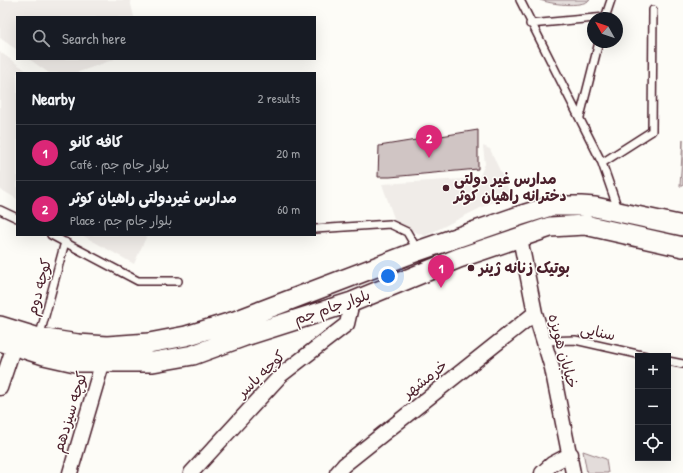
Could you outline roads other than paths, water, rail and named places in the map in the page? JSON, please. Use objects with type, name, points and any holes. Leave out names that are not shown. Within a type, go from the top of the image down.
[{"type":"main road","name":"بلوار جام جم","points":[[0,326],[39,338],[78,344],[107,346],[149,343],[186,336],[235,321],[418,251],[551,206],[581,206],[619,212],[683,226]]},
{"type":"main road","name":"بلوار جام جم","points":[[7,344],[44,355],[76,362],[153,362],[193,355],[245,336],[352,302],[459,258],[550,227],[585,225],[683,247]]},
{"type":"street","name":"خیابان هویزه","points":[[520,238],[536,313],[552,368],[573,473]]},
{"type":"street","name":"کوچه یاسر","points":[[191,473],[281,375],[347,324],[352,302]]},
{"type":"street","name":"خرمشهر","points":[[337,473],[344,465],[536,313]]},
{"type":"street","points":[[0,388],[7,344]]},
{"type":"street","name":"کوچه سیزدهم","points":[[70,473],[103,361]]},
{"type":"street","points":[[542,473],[552,464],[570,454]]},
{"type":"lane","points":[[520,0],[530,24],[580,117],[602,163],[619,212]]},
{"type":"lane","points":[[607,12],[611,0]]},
{"type":"lane","points":[[602,163],[652,131],[653,10]]},
{"type":"lane","points":[[530,24],[587,19]]},
{"type":"lane","points":[[580,117],[597,48]]},
{"type":"lane","points":[[0,210],[16,218]]},
{"type":"lane","points":[[316,229],[390,224],[407,232],[418,251]]},
{"type":"lane","points":[[53,236],[138,281],[178,281]]},
{"type":"lane","name":"کوچه دوم","points":[[39,338],[65,242]]},
{"type":"lane","name":"سنایی","points":[[544,341],[575,340],[635,354]]},
{"type":"lane","points":[[671,362],[683,364]]},
{"type":"place","name":"مدارس غیردولتی راهیان کوثر","points":[[429,158]]},
{"type":"place","name":"مدارس غیر دولتی دخترانه راهیان کوثر","points":[[446,188]]},
{"type":"place","name":"بوتیک زنانه ژینر","points":[[471,268]]},
{"type":"place","name":"کافه کانو","points":[[441,288]]}]
